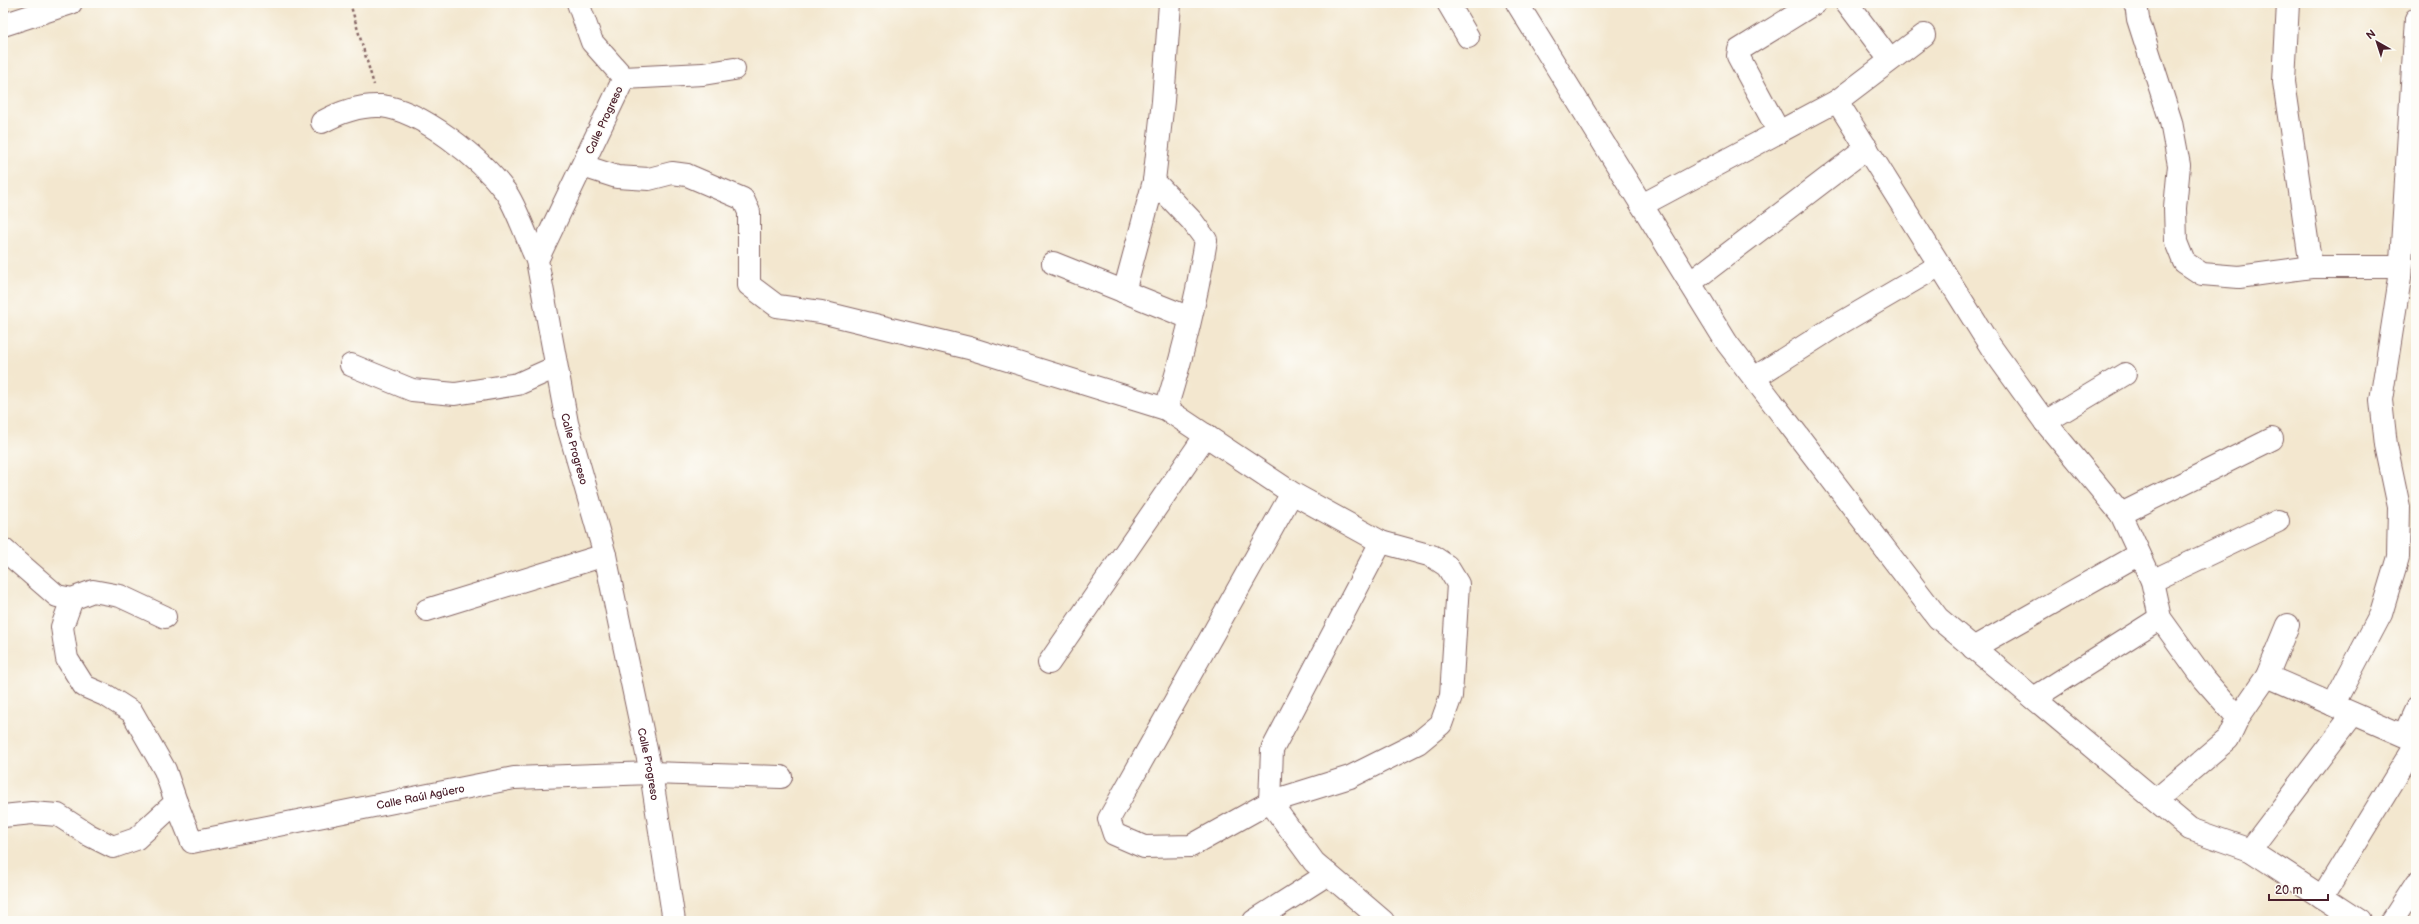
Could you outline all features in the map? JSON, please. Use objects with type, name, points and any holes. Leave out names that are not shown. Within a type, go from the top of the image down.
[{"type":"street","points":[[3,25],[71,3]]},
{"type":"street","name":"Calle Progreso","points":[[578,3],[592,42],[624,78],[583,166],[536,260],[567,423],[605,555],[651,773],[674,921]]},
{"type":"street","points":[[1124,292],[1154,181],[1163,101],[1170,3]]},
{"type":"street","points":[[1448,3],[1468,37]]},
{"type":"street","points":[[1517,3],[1727,343],[1938,618],[2190,829],[2250,850],[2328,908],[2359,921]]},
{"type":"street","points":[[1779,132],[1738,56],[1738,50],[1815,3]]},
{"type":"street","points":[[1848,3],[1890,60]]},
{"type":"street","points":[[2136,3],[2138,19],[2171,122],[2179,165],[2175,208],[2176,242],[2184,262],[2202,274],[2239,277],[2311,267],[2400,267]]},
{"type":"street","points":[[2288,3],[2284,82],[2311,267]]},
{"type":"street","points":[[2334,705],[2381,614],[2398,557],[2399,507],[2386,445],[2381,400],[2400,267],[2416,19]]},
{"type":"street","points":[[1642,205],[1837,100],[1924,34]]},
{"type":"street","points":[[624,78],[703,74],[734,69]]},
{"type":"street","points":[[1837,100],[1991,347],[2045,422],[2121,514],[2152,581],[2160,618],[2204,679],[2238,718]]},
{"type":"street","points":[[322,122],[344,111],[381,106],[408,114],[440,132],[476,158],[506,192],[536,260]]},
{"type":"street","points":[[1690,283],[1867,148]]},
{"type":"street","points":[[583,166],[617,177],[649,179],[672,173],[687,175],[743,199],[749,212],[749,285],[777,306],[821,312],[969,348],[1166,409],[1292,493],[1381,542],[1432,556],[1447,566],[1458,584],[1451,696],[1441,724],[1418,742],[1350,777],[1270,802],[1191,846],[1144,847],[1114,834],[1109,819],[1292,493]]},
{"type":"street","points":[[1154,181],[1192,221],[1206,240],[1200,278],[1178,368],[1166,409]]},
{"type":"street","points":[[1053,263],[1190,318]]},
{"type":"street","points":[[1754,378],[1834,327],[1940,265]]},
{"type":"street","points":[[351,365],[412,390],[455,394],[518,384],[556,367]]},
{"type":"street","points":[[2045,422],[2125,374]]},
{"type":"street","points":[[1049,663],[1206,435]]},
{"type":"street","points":[[2121,514],[2272,439]]},
{"type":"street","points":[[2152,581],[2278,521]]},
{"type":"street","points":[[1381,542],[1272,750],[1270,802],[1314,862],[1383,921]]},
{"type":"street","points":[[3,549],[57,596],[72,599],[93,591],[120,596],[165,617]]},
{"type":"street","points":[[1974,648],[2140,554]]},
{"type":"street","points":[[427,610],[605,555]]},
{"type":"street","points":[[3,816],[32,813],[58,815],[89,835],[113,847],[136,839],[176,802],[165,770],[132,712],[107,696],[84,686],[67,659],[62,627],[72,599]]},
{"type":"street","points":[[2034,698],[2160,618]]},
{"type":"street","points":[[2156,800],[2228,739],[2238,718],[2267,676],[2288,625]]},
{"type":"street","points":[[2267,676],[2412,740]]},
{"type":"street","points":[[2328,908],[2412,740],[2416,709]]},
{"type":"street","points":[[2250,850],[2354,714]]},
{"type":"street","name":"Calle Raúl Agüero","points":[[176,802],[192,842],[514,778],[651,773],[781,777]]},
{"type":"street","points":[[1254,921],[1328,874]]},
{"type":"street","points":[[2392,921],[2416,884]]},
{"type":"path","points":[[350,3],[381,106]]}]
